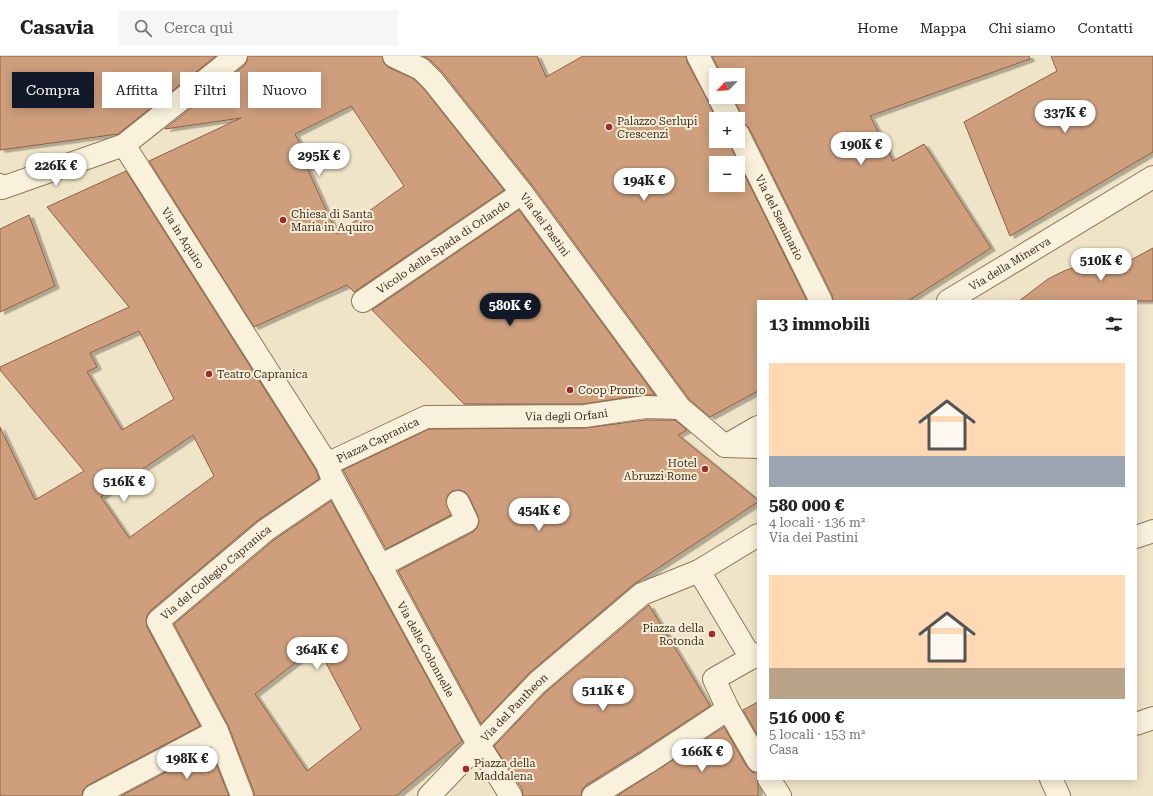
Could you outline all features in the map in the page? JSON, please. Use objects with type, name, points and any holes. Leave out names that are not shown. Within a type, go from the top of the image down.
[{"type":"street","points":[[0,185],[2,188],[124,144],[236,56]]},
{"type":"street","points":[[698,56],[709,77]]},
{"type":"street","name":"Via dei Pastini","points":[[399,57],[421,69],[433,82],[522,193],[680,408]]},
{"type":"street","name":"Via in Aquiro","points":[[124,144],[243,332]]},
{"type":"street","name":"Via del Seminario","points":[[745,148],[821,300]]},
{"type":"street","name":"Via della Minerva","points":[[950,300],[1153,177]]},
{"type":"street","name":"Vicolo della Spada di Orlando","points":[[363,301],[522,193]]},
{"type":"street","name":"Piazza Capranica","points":[[243,332],[331,474],[426,417],[452,417]]},
{"type":"street","name":"Via degli Orfani","points":[[452,417],[585,416],[645,407],[680,408]]},
{"type":"street","points":[[680,408],[726,446],[757,448]]},
{"type":"street","points":[[726,446],[757,428]]},
{"type":"street","name":"Via delle Colonnelle","points":[[331,474],[380,566],[478,737]]},
{"type":"street","name":"Via del Collegio Capranica","points":[[242,796],[217,731],[158,621],[331,474]]},
{"type":"street","points":[[380,566],[467,521],[458,502]]},
{"type":"street","points":[[1137,537],[1153,531]]},
{"type":"street","points":[[757,536],[699,571],[754,656],[714,679],[728,709],[757,759]]},
{"type":"street","name":"Via del Pantheon","points":[[478,737],[537,683],[642,594],[699,571]]},
{"type":"street","points":[[593,796],[648,762],[728,709]]},
{"type":"street","points":[[1137,724],[1153,718]]},
{"type":"street","points":[[94,796],[217,731]]},
{"type":"street","points":[[429,796],[478,737],[511,796]]},
{"type":"street","points":[[770,780],[780,796]]},
{"type":"street","points":[[1051,780],[1059,796]]},
{"type":"building","points":[[0,56],[216,56],[196,72],[180,72],[180,85],[172,91],[172,72],[102,72],[102,108],[151,108],[118,134],[0,150]]},
{"type":"building","points":[[248,56],[382,56],[384,63],[388,67],[414,79],[424,89],[504,190],[354,292],[347,285],[254,327],[149,161],[241,118],[165,129],[191,108],[240,108],[240,72],[236,72],[244,66]],"holes":[[[351,106],[404,186],[337,234],[307,168],[311,166],[295,134]]]},
{"type":"building","points":[[423,56],[537,56],[546,77],[583,56],[686,56],[687,62],[713,112],[709,112],[709,148],[731,148],[735,156],[709,156],[709,192],[745,192],[745,175],[807,300],[757,300],[757,392],[710,417],[689,399],[532,185],[443,73],[430,60]]},
{"type":"building","points":[[712,56],[1029,56],[1030,59],[870,116],[893,161],[924,144],[991,248],[910,300],[833,300],[832,295],[749,128],[745,124],[745,112],[740,112],[736,104],[745,104],[745,68],[718,68]]},
{"type":"building","points":[[1051,56],[1153,56],[1153,152],[1010,236],[964,122],[1057,71]]},
{"type":"building","points":[[126,171],[316,470],[319,479],[258,520],[150,611],[147,616],[147,627],[200,726],[88,785],[83,790],[82,796],[0,796],[0,427],[35,500],[84,471],[0,370],[0,367],[129,307],[47,207]],"holes":[[[139,331],[174,399],[122,430],[87,372],[97,367],[90,353]],[[193,435],[214,476],[129,538],[101,497]]]},
{"type":"building","points":[[519,210],[655,395],[643,395],[584,404],[464,404],[372,310]]},
{"type":"building","points":[[29,215],[55,286],[0,312],[0,229]]},
{"type":"building","points":[[1153,248],[1153,301],[1020,300],[1048,279],[1064,271],[1081,265],[1102,262],[1129,261]]},
{"type":"building","points":[[646,420],[675,420],[687,430],[678,435],[757,499],[757,503],[634,584],[529,673],[481,724],[398,571],[473,532],[477,528],[479,522],[478,516],[469,497],[465,492],[459,490],[452,491],[448,495],[446,501],[451,515],[386,549],[343,470],[429,429],[585,428]]},
{"type":"building","points":[[331,501],[462,741],[396,796],[254,796],[254,792],[228,725],[174,624],[274,540]],"holes":[[[317,646],[361,729],[307,771],[255,694]]]},
{"type":"building","points":[[649,605],[710,706],[586,785],[582,790],[581,796],[523,796],[522,789],[494,746],[546,692]]},
{"type":"building","points":[[757,703],[757,734],[743,710]]},
{"type":"building","points":[[724,727],[747,767],[752,772],[757,773],[758,796],[617,796]]},
{"type":"building","points":[[210,749],[229,796],[121,796]]},
{"type":"place","name":"Palazzo Serlupi Crescenzi","points":[[609,127]]},
{"type":"place","name":"Chiesa di Santa Maria in Aquiro","points":[[283,220]]},
{"type":"place","name":"Teatro Capranica","points":[[209,374]]},
{"type":"place","name":"Coop Pronto","points":[[570,390]]},
{"type":"place","name":"Hotel Abruzzi Rome","points":[[705,469]]},
{"type":"place","name":"Piazza della Rotonda","points":[[712,634]]},
{"type":"place","name":"Piazza della Maddalena","points":[[466,769]]}]
